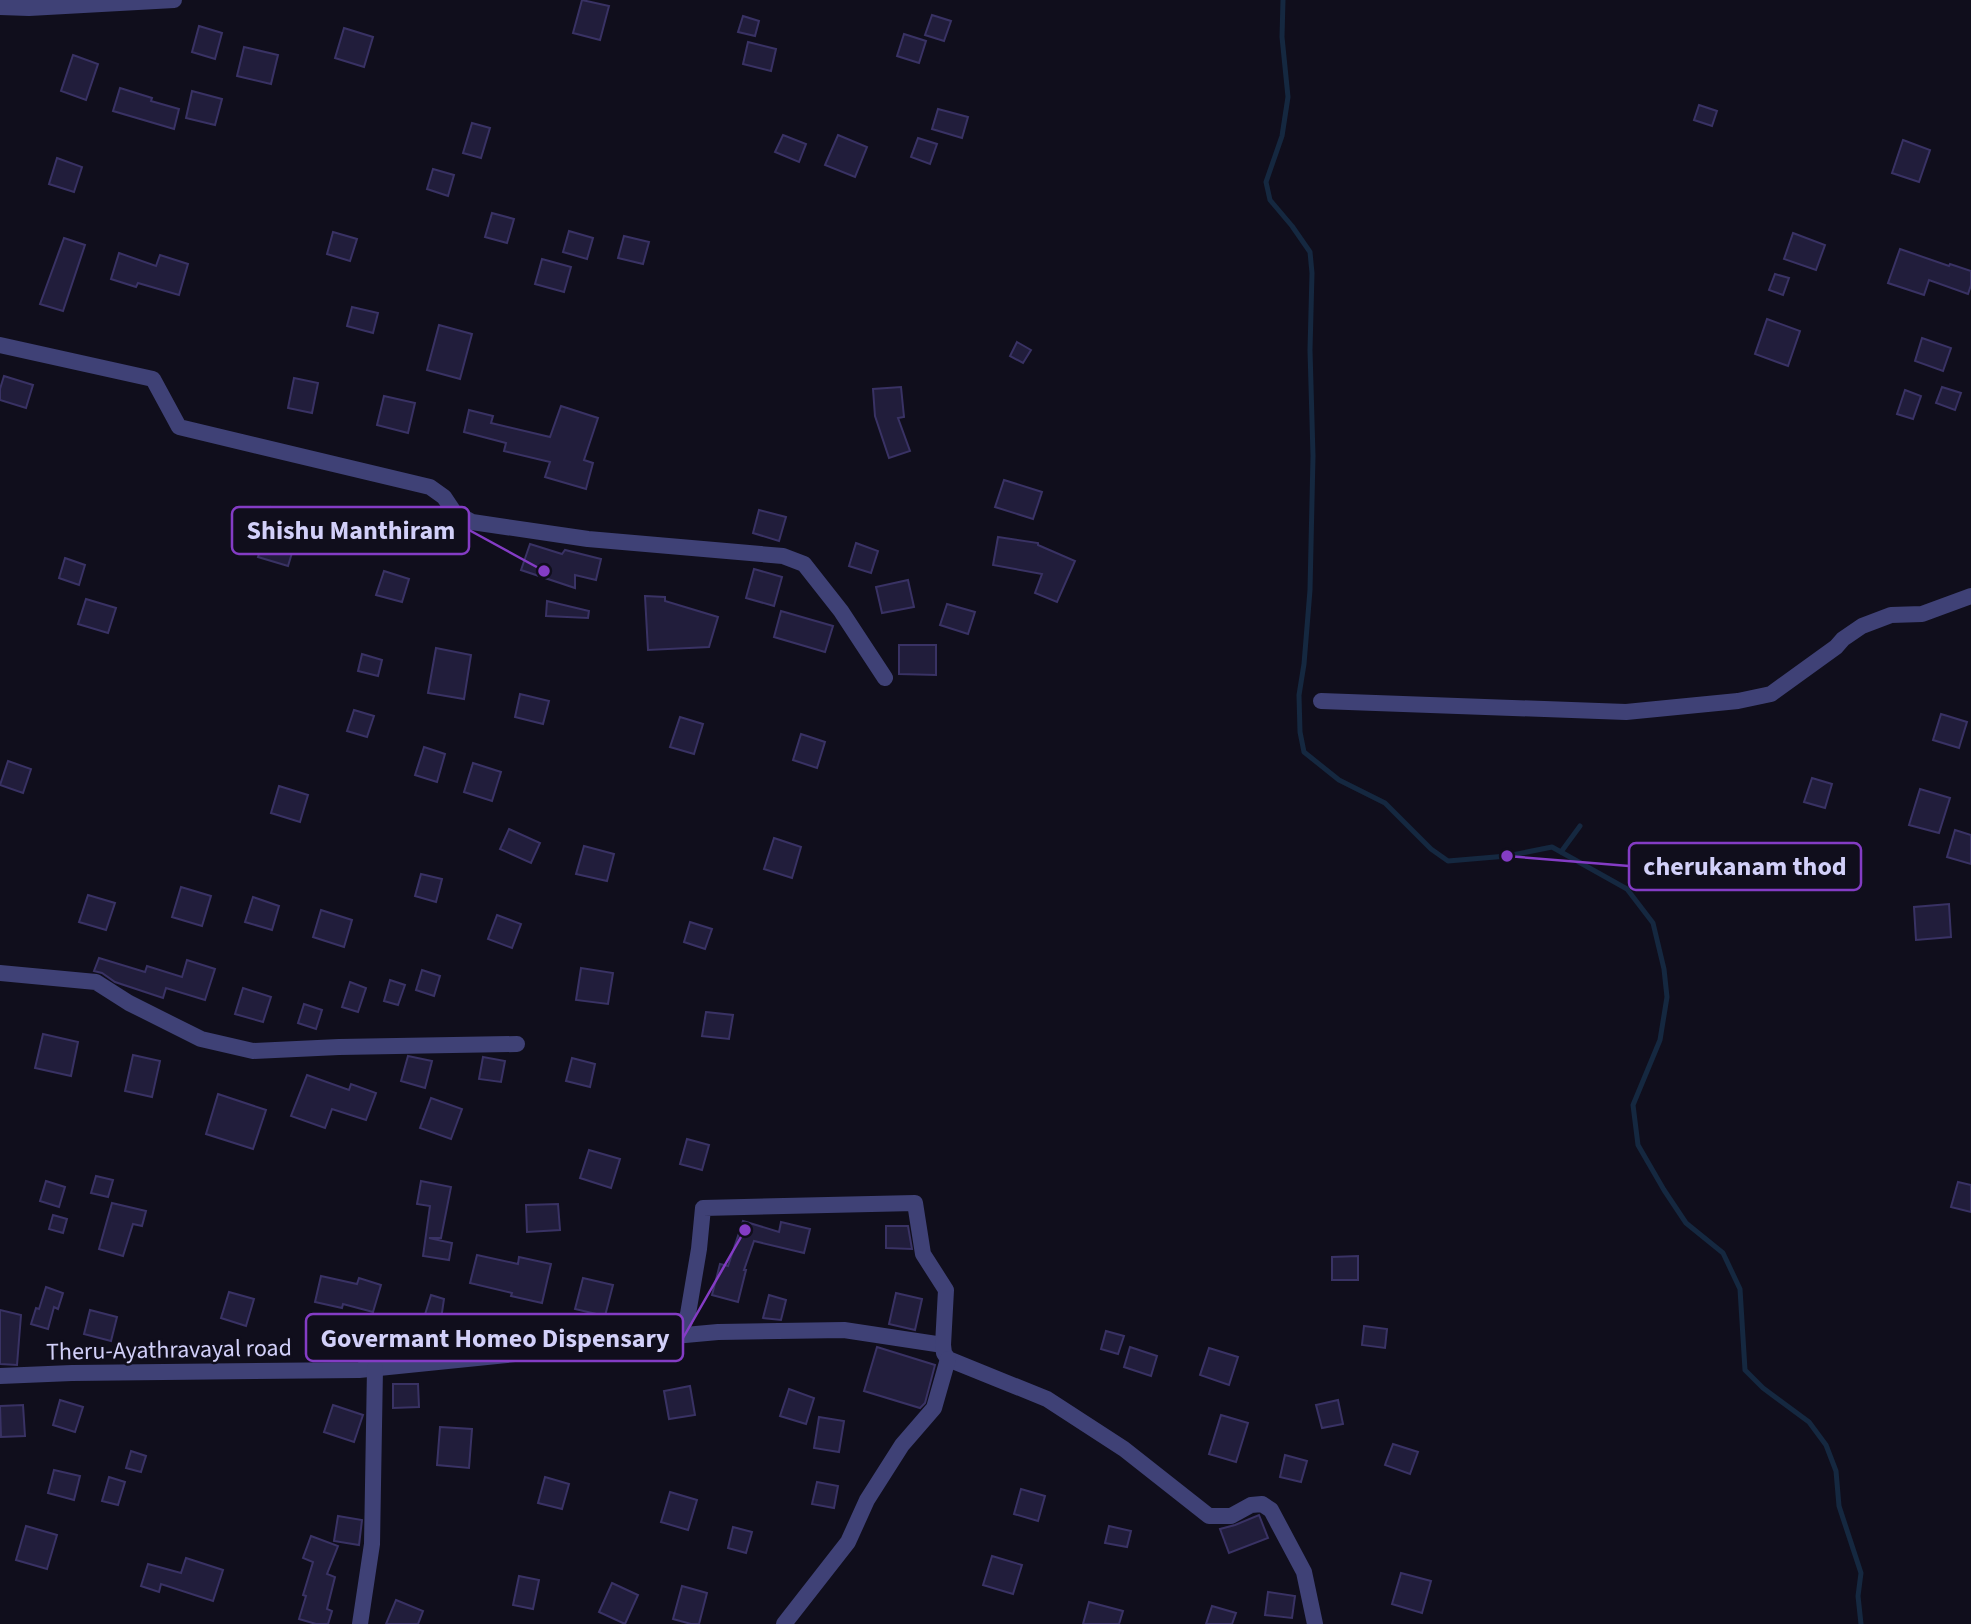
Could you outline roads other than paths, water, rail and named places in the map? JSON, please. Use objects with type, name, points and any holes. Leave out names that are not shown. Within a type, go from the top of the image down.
[{"type":"street","points":[[0,8],[174,0]]},
{"type":"street","points":[[0,345],[153,379],[179,427],[430,487],[444,497],[454,512],[472,522],[588,539],[783,556],[804,564],[841,611],[885,677]]},
{"type":"street","points":[[1321,701],[1626,712],[1738,701],[1771,694],[1861,626],[1891,615],[1922,614],[1971,596]]},
{"type":"street","points":[[0,973],[96,982],[129,1003],[201,1039],[253,1051],[517,1044]]},
{"type":"street","points":[[674,1336],[683,1326],[688,1314],[703,1208],[915,1203],[923,1254],[946,1290],[946,1352],[934,1408],[902,1445],[867,1500],[848,1542],[784,1624]]},
{"type":"street","name":"Theru-Ayathravayal road","points":[[0,1376],[375,1368],[718,1332],[844,1329],[946,1352]]},
{"type":"street","points":[[946,1352],[1047,1399],[1124,1449],[1209,1516],[1231,1516],[1251,1505],[1262,1504],[1271,1510],[1304,1572],[1315,1624]]},
{"type":"street","points":[[360,1624],[372,1544],[375,1368]]},
{"type":"waterway","points":[[1283,0],[1282,37],[1288,97],[1282,136],[1266,182],[1270,200],[1310,252],[1312,273],[1310,350],[1313,456],[1310,590],[1299,695],[1300,732],[1304,752],[1339,780],[1385,803],[1431,849],[1448,861],[1507,856],[1552,847],[1627,889],[1653,923],[1664,969],[1667,997],[1660,1040],[1633,1105],[1638,1145],[1686,1223],[1723,1253],[1740,1289],[1745,1370],[1763,1388],[1809,1422],[1826,1445],[1836,1471],[1839,1506],[1861,1573],[1858,1596],[1861,1624]]},
{"type":"waterway","points":[[1561,852],[1580,826]]},
{"type":"place","name":"Shishu Manthiram","points":[[544,571]]},
{"type":"place","name":"cherukanam thod","points":[[1507,856]]},
{"type":"place","name":"Govermant Homeo Dispensary","points":[[745,1230]]}]
